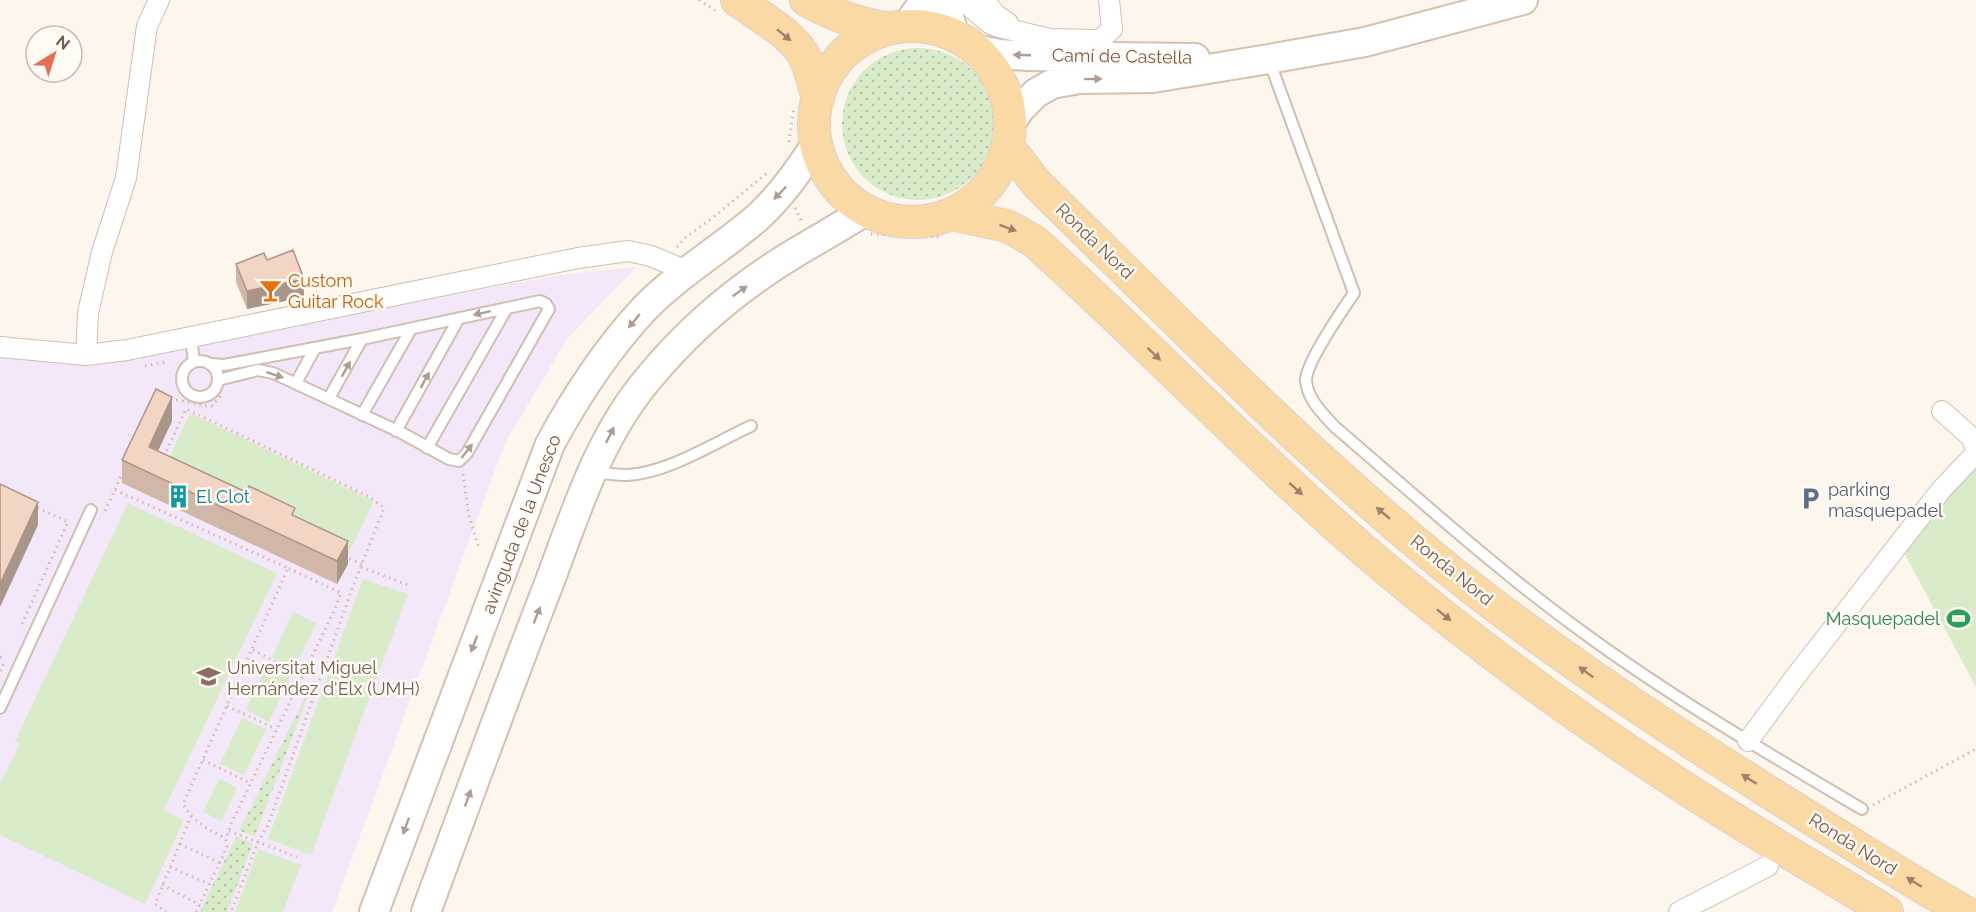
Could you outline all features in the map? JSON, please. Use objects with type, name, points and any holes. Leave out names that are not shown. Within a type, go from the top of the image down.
[{"type":"main road","points":[[806,0],[826,12],[854,22],[895,27],[916,26],[937,30],[952,14]]},
{"type":"main road","name":"Camí de Castella","points":[[1008,135],[1020,109],[1036,93],[1052,84],[1080,79],[1153,78],[1269,60],[1365,42],[1523,0]]},
{"type":"main road","points":[[727,6],[783,34],[799,48],[807,62],[807,100],[815,126],[801,149],[853,205],[865,211],[899,220],[922,221],[951,214],[984,188],[1005,153],[1008,135],[1007,95],[990,64],[952,14]]},
{"type":"main road","points":[[807,100],[841,57],[861,39],[895,27],[952,14]]},
{"type":"main road","name":"Camí de Castella","points":[[952,14],[999,54],[1269,60]]},
{"type":"main road","name":"Ronda Nord","points":[[1008,135],[1037,184],[1271,412],[1370,503],[1458,577],[1615,694],[1749,780],[1965,912]]},
{"type":"main road","name":"avinguda de la Unesco","points":[[374,912],[550,444],[572,403],[605,357],[682,260],[759,216],[791,182],[801,149]]},
{"type":"main road","points":[[426,912],[591,473],[616,423],[647,380],[686,337],[729,298],[794,254],[865,211]]},
{"type":"main road","points":[[951,214],[1007,226],[1034,241],[1313,504],[1386,569],[1561,705],[1661,773],[1887,912]]},
{"type":"street","points":[[86,355],[88,313],[102,252],[126,178],[147,26],[159,0]]},
{"type":"street","points":[[984,0],[996,15],[1018,30]]},
{"type":"street","points":[[952,14],[967,4],[989,23],[1050,39],[1100,40],[1112,29],[1109,0]]},
{"type":"street","points":[[0,347],[86,355],[127,350],[588,256],[628,251],[682,260]]},
{"type":"street","points":[[1748,741],[1796,676],[1976,450],[1971,438],[1942,411]]},
{"type":"street","points":[[1679,912],[1768,866]]},
{"type":"lane","points":[[1269,60],[1354,293],[1316,353],[1306,379],[1314,404],[1335,427],[1514,580],[1588,636],[1661,687],[1863,809]]},
{"type":"lane","points":[[211,364],[217,371],[216,387],[204,397],[196,397],[189,393],[184,387],[183,373],[187,366],[194,362],[203,361],[224,365],[362,339],[540,301],[549,309],[467,453],[459,460],[449,459],[396,430],[273,373],[258,370],[218,380]]},
{"type":"lane","points":[[428,448],[507,308]]},
{"type":"lane","points":[[396,430],[459,318]]},
{"type":"lane","points":[[362,415],[411,329]]},
{"type":"lane","points":[[191,337],[194,362]]},
{"type":"lane","points":[[329,398],[362,339]]},
{"type":"lane","points":[[296,383],[315,348]]},
{"type":"lane","points":[[591,473],[626,475],[649,472],[678,461],[751,426]]},
{"type":"lane","points":[[0,692],[88,512],[0,708]]},
{"type":"path","points":[[699,0],[727,6]]},
{"type":"path","points":[[801,149],[807,100]]},
{"type":"path","points":[[682,260],[686,237],[774,167]]},
{"type":"path","points":[[162,401],[190,401],[201,406],[212,406],[225,390]]},
{"type":"path","points":[[161,462],[186,409],[370,497],[384,508],[268,825],[258,842],[231,912]]},
{"type":"path","points":[[105,512],[127,463]]},
{"type":"path","points":[[462,466],[469,516],[479,548]]},
{"type":"path","points":[[115,490],[341,593],[250,783],[226,839],[227,847],[196,912]]},
{"type":"path","points":[[20,628],[68,522],[29,504]]},
{"type":"path","points":[[342,555],[408,585]]},
{"type":"path","points":[[226,839],[203,826],[183,804],[288,568]]},
{"type":"path","points":[[253,650],[303,676]]},
{"type":"path","points":[[0,657],[6,660],[0,671]]},
{"type":"path","points":[[227,706],[276,729]]},
{"type":"path","points":[[1863,809],[1883,801],[1976,749]]},
{"type":"path","points":[[202,760],[250,783]]},
{"type":"path","points":[[166,912],[154,904],[192,816]]},
{"type":"path","points":[[229,831],[297,857]]},
{"type":"path","points":[[180,844],[220,863]]},
{"type":"path","points":[[170,867],[210,884]]},
{"type":"path","points":[[162,885],[200,905]]},
{"type":"shaded area","name":"Universitat Miguel Hernández d'Elx (UMH)","points":[[636,267],[567,339],[505,443],[332,912],[0,912],[0,353],[95,361],[560,275]]},
{"type":"green space","points":[[918,48],[947,54],[972,70],[988,95],[994,124],[988,153],[972,178],[947,194],[918,200],[889,194],[864,178],[848,153],[842,124],[848,95],[864,70],[889,54]]},
{"type":"green space","points":[[190,413],[374,501],[348,555],[164,469]]},
{"type":"green space","name":"Masquepadel","points":[[1976,461],[1976,687],[1902,549]]},
{"type":"green space","points":[[128,503],[277,573],[164,810],[184,820],[145,904],[0,835],[0,784],[20,744],[15,741]]},
{"type":"green space","points":[[363,579],[408,594],[311,855],[268,839]]},
{"type":"green space","points":[[293,612],[316,623],[295,668],[272,657]]},
{"type":"green space","points":[[267,663],[291,675],[269,722],[246,710]]},
{"type":"green space","points":[[315,677],[255,836],[239,831]]},
{"type":"green space","points":[[242,718],[266,729],[244,775],[220,764]]},
{"type":"green space","points":[[219,779],[237,788],[222,821],[203,812]]},
{"type":"green space","points":[[236,837],[253,843],[227,912],[200,912]]},
{"type":"green space","points":[[258,849],[301,865],[283,912],[235,912]]},
{"type":"building","points":[[293,250],[304,279],[247,291],[236,264],[264,253],[267,260]]},
{"type":"building","points":[[156,389],[172,397],[149,447],[246,492],[249,486],[295,508],[292,515],[348,541],[337,561],[122,460]]},
{"type":"building","points":[[0,484],[38,502],[0,584]]},
{"type":"place","name":"Custom Guitar Rock","points":[[270,290]]},
{"type":"place","name":"El Clot","points":[[178,496]]},
{"type":"place","name":"parking masquepadel","points":[[1810,499]]},
{"type":"place","name":"Masquepadel","points":[[1958,618]]},
{"type":"place","name":"Universitat Miguel Hernández d'Elx (UMH)","points":[[209,677]]}]
